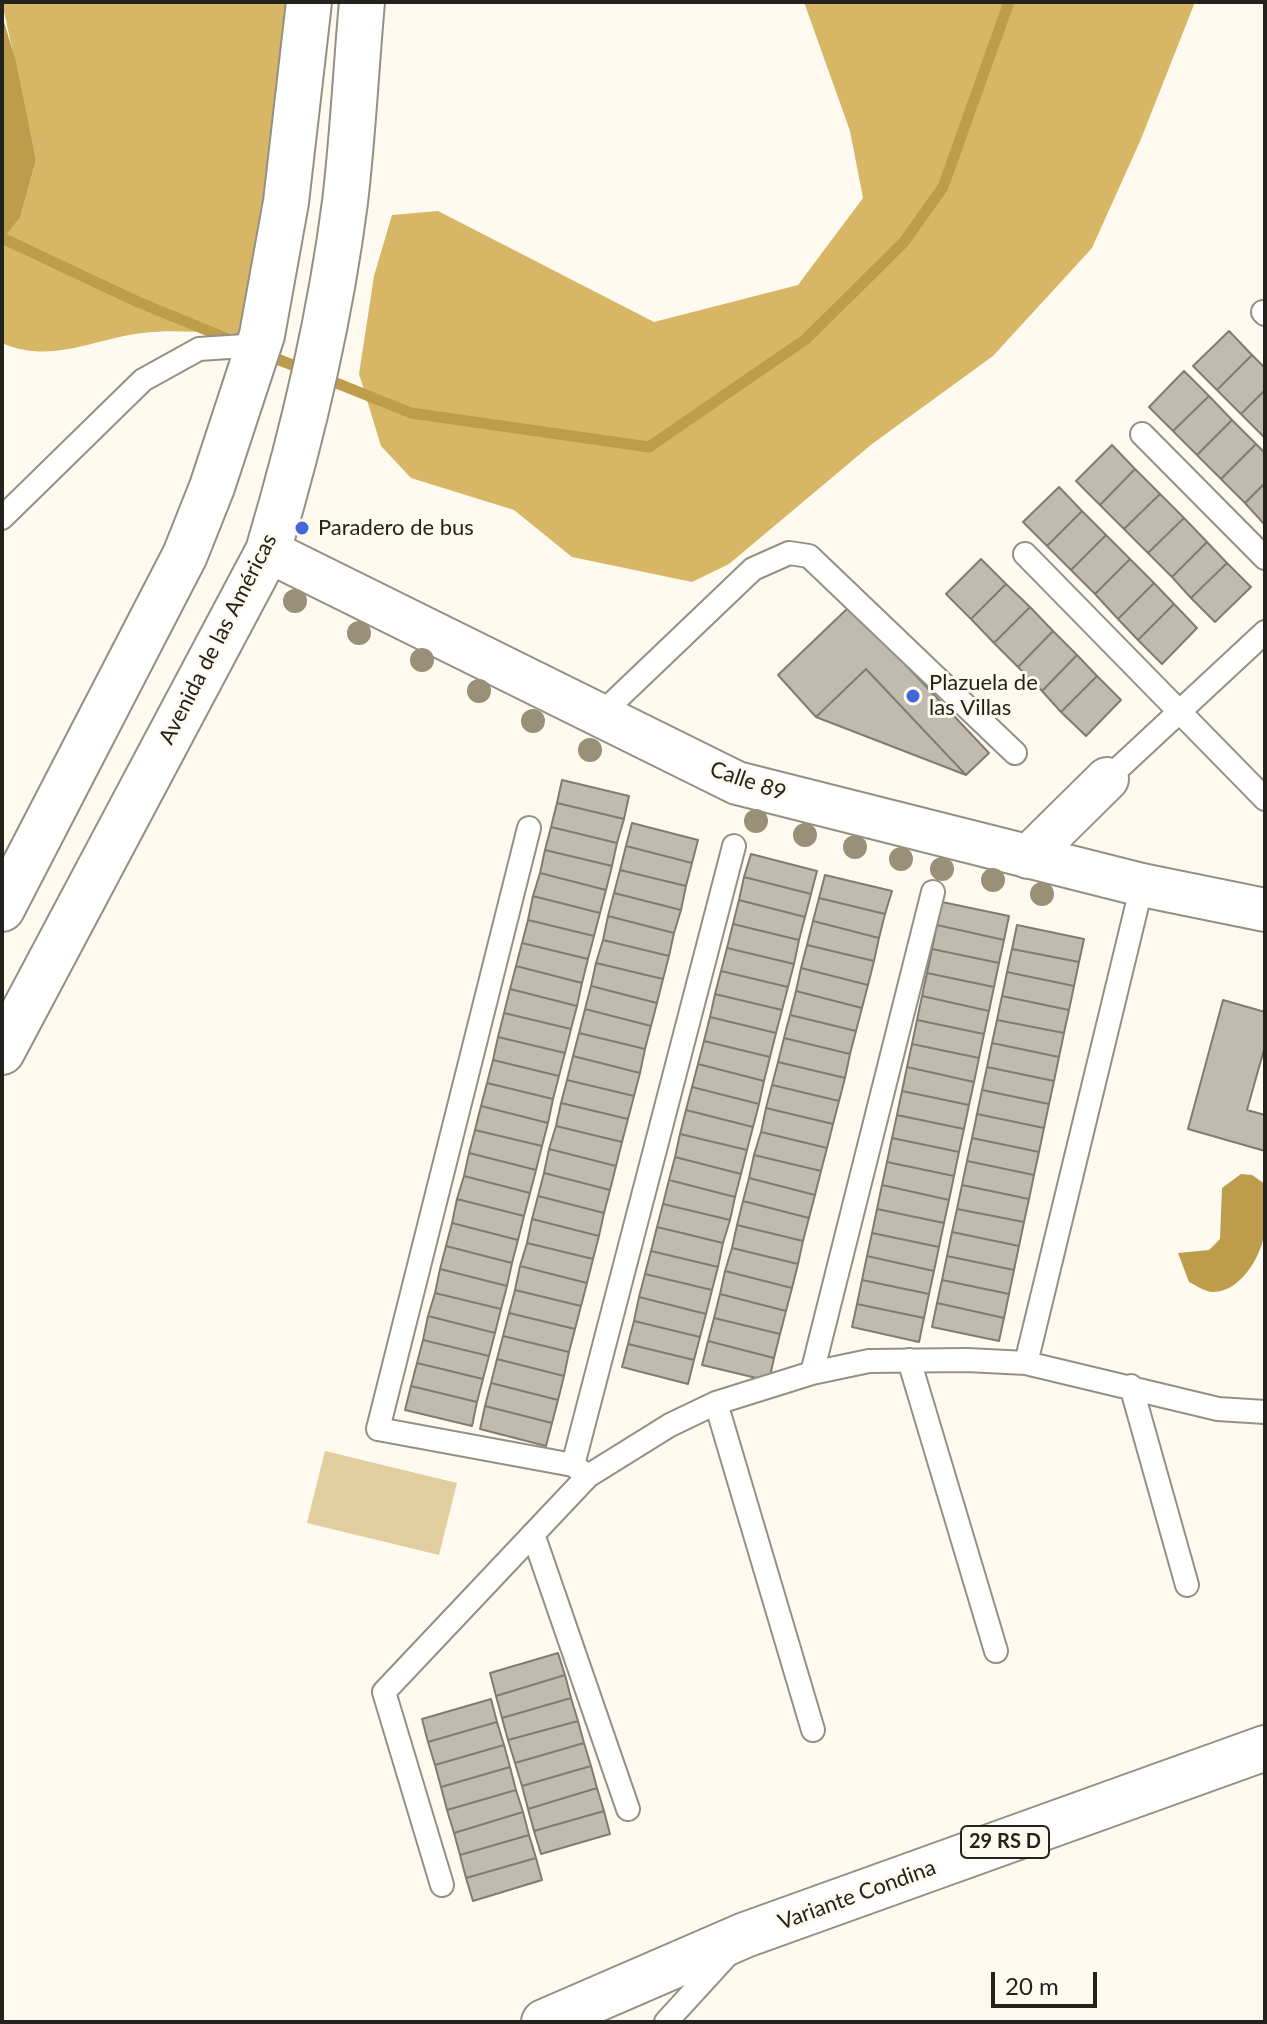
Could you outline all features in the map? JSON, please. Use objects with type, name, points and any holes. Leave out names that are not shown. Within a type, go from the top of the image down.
[{"type":"main road","points":[[2,909],[185,555],[212,487],[259,345],[286,202],[309,2]]},
{"type":"main road","name":"Avenida de las Américas","points":[[2,1052],[268,551],[289,478],[318,353],[345,202],[362,2]]},
{"type":"main road","name":"Variante Condina","points":[[544,2022],[745,1935],[1265,1748]]},
{"type":"street","name":"Calle 89","points":[[268,551],[598,717],[737,783],[1142,885],[1265,910]]},
{"type":"street","points":[[1028,857],[1107,779]]},
{"type":"lane","points":[[2,518],[143,380],[199,349],[259,345]]},
{"type":"lane","points":[[1142,434],[1265,558]]},
{"type":"lane","points":[[598,717],[753,569],[789,553],[809,556],[1015,753]]},
{"type":"lane","points":[[1025,554],[1265,799]]},
{"type":"lane","points":[[1107,779],[1265,632]]},
{"type":"lane","points":[[529,828],[378,1429],[580,1470],[716,1403],[812,1373],[869,1361],[909,1360],[1026,1363],[1218,1409],[1265,1412]]},
{"type":"lane","points":[[442,1885],[384,1692],[533,1534],[580,1470],[734,846]]},
{"type":"lane","points":[[1026,1363],[1142,885]]},
{"type":"lane","points":[[812,1373],[933,892]]},
{"type":"lane","points":[[909,1360],[996,1651]]},
{"type":"lane","points":[[1131,1386],[1187,1585]]},
{"type":"lane","points":[[716,1403],[813,1730]]},
{"type":"lane","points":[[533,1534],[628,1809]]},
{"type":"lane","points":[[666,2022],[745,1935]]},
{"type":"shaded area","points":[[2,2],[309,2],[262,335],[157,332],[56,351],[20,349],[2,343],[2,240],[20,218],[36,160]]},
{"type":"shaded area","points":[[804,2],[1195,2],[1141,139],[1092,248],[993,356],[872,444],[729,564],[692,582],[572,557],[514,510],[411,478],[381,446],[359,374],[374,276],[392,215],[438,211],[654,322],[798,285],[863,198],[850,131]]},
{"type":"shaded area","points":[[2,15],[16,62],[36,160],[20,218],[2,240]]},
{"type":"shaded area","points":[[1241,1174],[1252,1175],[1265,1184],[1263,1239],[1255,1260],[1241,1279],[1223,1291],[1212,1292],[1189,1282],[1178,1253],[1209,1250],[1220,1239],[1222,1188]]},
{"type":"shaded area","points":[[325,1451],[457,1483],[439,1555],[307,1523]]},
{"type":"building","points":[[1229,331],[1252,355],[1217,390],[1193,366]]},
{"type":"building","points":[[1252,355],[1265,368],[1265,390],[1241,414],[1217,390]]},
{"type":"building","points":[[1184,371],[1209,396],[1173,431],[1149,407]]},
{"type":"building","points":[[1265,390],[1265,438],[1241,414]]},
{"type":"building","points":[[1209,396],[1232,420],[1197,455],[1173,431]]},
{"type":"building","points":[[1232,420],[1256,444],[1221,479],[1197,455]]},
{"type":"building","points":[[1256,444],[1265,453],[1265,483],[1245,503],[1221,479]]},
{"type":"building","points":[[1112,445],[1135,469],[1100,505],[1076,481]]},
{"type":"building","points":[[1135,469],[1160,494],[1124,529],[1100,505]]},
{"type":"building","points":[[1265,483],[1265,523],[1264,524],[1245,503]]},
{"type":"building","points":[[1059,487],[1082,511],[1047,546],[1023,522]]},
{"type":"building","points":[[1160,494],[1184,518],[1148,553],[1124,529]]},
{"type":"building","points":[[1082,511],[1106,535],[1071,570],[1047,546]]},
{"type":"building","points":[[1184,518],[1207,542],[1172,577],[1148,553]]},
{"type":"building","points":[[1106,535],[1130,559],[1095,594],[1071,570]]},
{"type":"building","points":[[1207,542],[1227,563],[1191,598],[1172,577]]},
{"type":"building","points":[[981,559],[1006,584],[971,619],[946,594]]},
{"type":"building","points":[[1130,559],[1154,583],[1118,619],[1095,594]]},
{"type":"building","points":[[1227,563],[1251,587],[1215,622],[1191,598]]},
{"type":"building","points":[[1154,583],[1174,604],[1138,640],[1118,619]]},
{"type":"building","points":[[1006,584],[1030,607],[994,643],[971,619]]},
{"type":"building","points":[[1174,604],[1197,628],[1162,664],[1138,640]]},
{"type":"building","name":"Plazuela de las Villas","points":[[850,606],[989,753],[966,775],[866,669],[816,717],[778,675]]},
{"type":"building","points":[[1030,607],[1053,631],[1018,667],[994,643]]},
{"type":"building","points":[[1053,631],[1077,655],[1042,691],[1018,667]]},
{"type":"building","points":[[1077,655],[1097,676],[1061,712],[1042,691]]},
{"type":"building","points":[[866,669],[966,775],[816,717]]},
{"type":"building","points":[[1097,676],[1121,700],[1086,736],[1061,712]]},
{"type":"building","points":[[562,780],[629,796],[624,819],[557,803]]},
{"type":"building","points":[[557,803],[624,819],[617,843],[551,827]]},
{"type":"building","points":[[632,823],[698,840],[692,863],[626,846]]},
{"type":"building","points":[[551,827],[617,843],[612,866],[545,850]]},
{"type":"building","points":[[626,846],[692,863],[686,886],[620,870]]},
{"type":"building","points":[[545,850],[612,866],[606,890],[540,873]]},
{"type":"building","points":[[751,854],[817,871],[811,894],[744,877]]},
{"type":"building","points":[[620,870],[686,886],[681,910],[614,893]]},
{"type":"building","points":[[540,873],[606,890],[600,913],[533,896]]},
{"type":"building","points":[[825,875],[892,891],[885,914],[819,898]]},
{"type":"building","points":[[744,877],[811,894],[805,917],[739,900]]},
{"type":"building","points":[[614,893],[681,910],[674,933],[608,916]]},
{"type":"building","points":[[533,896],[600,913],[594,936],[528,920]]},
{"type":"building","points":[[819,898],[885,914],[879,938],[813,921]]},
{"type":"building","points":[[739,900],[805,917],[799,940],[733,924]]},
{"type":"building","points":[[942,902],[1009,916],[1004,940],[937,925]]},
{"type":"building","points":[[608,916],[674,933],[669,956],[603,940]]},
{"type":"building","points":[[528,920],[594,936],[588,959],[522,943]]},
{"type":"building","points":[[813,921],[879,938],[874,961],[807,945]]},
{"type":"building","points":[[733,924],[799,940],[794,964],[727,948]]},
{"type":"building","points":[[937,925],[1004,940],[999,963],[932,949]]},
{"type":"building","points":[[1017,925],[1084,939],[1079,962],[1012,949]]},
{"type":"building","points":[[603,940],[669,956],[663,979],[596,963]]},
{"type":"building","points":[[522,943],[588,959],[582,983],[516,966]]},
{"type":"building","points":[[807,945],[874,961],[868,985],[801,968]]},
{"type":"building","points":[[727,948],[794,964],[788,987],[721,971]]},
{"type":"building","points":[[932,949],[999,963],[994,987],[927,973]]},
{"type":"building","points":[[1012,949],[1079,962],[1074,986],[1007,972]]},
{"type":"building","points":[[596,963],[663,979],[657,1003],[591,986]]},
{"type":"building","points":[[516,966],[582,983],[577,1006],[510,989]]},
{"type":"building","points":[[801,968],[868,985],[862,1008],[796,991]]},
{"type":"building","points":[[721,971],[788,987],[782,1010],[715,994]]},
{"type":"building","points":[[1007,972],[1074,986],[1069,1010],[1002,996]]},
{"type":"building","points":[[927,973],[994,987],[989,1011],[922,996]]},
{"type":"building","points":[[591,986],[657,1003],[651,1026],[585,1009]]},
{"type":"building","points":[[510,989],[577,1006],[571,1029],[504,1013]]},
{"type":"building","points":[[796,991],[862,1008],[856,1031],[790,1015]]},
{"type":"building","points":[[715,994],[782,1010],[776,1033],[710,1017]]},
{"type":"building","points":[[922,996],[989,1011],[984,1034],[917,1020]]},
{"type":"building","points":[[1002,996],[1069,1010],[1064,1033],[997,1020]]},
{"type":"building","points":[[1223,1000],[1265,1012],[1265,1046],[1247,1110],[1265,1115],[1265,1151],[1188,1129]]},
{"type":"building","points":[[585,1009],[651,1026],[645,1049],[579,1033]]},
{"type":"building","points":[[504,1013],[571,1029],[565,1053],[498,1037]]},
{"type":"building","points":[[790,1015],[856,1031],[850,1054],[784,1038]]},
{"type":"building","points":[[710,1017],[776,1033],[770,1057],[704,1041]]},
{"type":"building","points":[[917,1020],[984,1034],[979,1058],[912,1044]]},
{"type":"building","points":[[997,1020],[1064,1033],[1059,1057],[992,1043]]},
{"type":"building","points":[[579,1033],[645,1049],[640,1073],[573,1056]]},
{"type":"building","points":[[498,1037],[565,1053],[559,1076],[493,1060]]},
{"type":"building","points":[[784,1038],[850,1054],[845,1078],[778,1062]]},
{"type":"building","points":[[704,1041],[770,1057],[764,1081],[698,1064]]},
{"type":"building","points":[[992,1043],[1059,1057],[1054,1081],[987,1067]]},
{"type":"building","points":[[912,1044],[979,1058],[974,1082],[907,1067]]},
{"type":"building","points":[[573,1056],[640,1073],[634,1096],[567,1080]]},
{"type":"building","points":[[493,1060],[559,1076],[553,1099],[487,1083]]},
{"type":"building","points":[[778,1062],[845,1078],[839,1101],[772,1085]]},
{"type":"building","points":[[698,1064],[764,1081],[759,1104],[692,1087]]},
{"type":"building","points":[[907,1067],[974,1082],[969,1105],[902,1091]]},
{"type":"building","points":[[987,1067],[1054,1081],[1049,1104],[982,1090]]},
{"type":"building","points":[[567,1080],[634,1096],[628,1119],[561,1103]]},
{"type":"building","points":[[487,1083],[553,1099],[548,1123],[481,1106]]},
{"type":"building","points":[[772,1085],[839,1101],[833,1124],[766,1108]]},
{"type":"building","points":[[692,1087],[759,1104],[753,1127],[686,1110]]},
{"type":"building","points":[[982,1090],[1049,1104],[1044,1128],[977,1114]]},
{"type":"building","points":[[902,1091],[969,1105],[964,1129],[897,1115]]},
{"type":"building","points":[[561,1103],[628,1119],[622,1142],[556,1126]]},
{"type":"building","points":[[481,1106],[548,1123],[542,1146],[475,1130]]},
{"type":"building","points":[[766,1108],[833,1124],[827,1148],[761,1132]]},
{"type":"building","points":[[686,1110],[753,1127],[747,1150],[680,1134]]},
{"type":"building","points":[[977,1114],[1044,1128],[1039,1152],[972,1138]]},
{"type":"building","points":[[897,1115],[964,1129],[959,1152],[892,1138]]},
{"type":"building","points":[[556,1126],[622,1142],[616,1166],[549,1149]]},
{"type":"building","points":[[475,1130],[542,1146],[536,1170],[469,1153]]},
{"type":"building","points":[[761,1132],[827,1148],[821,1171],[754,1155]]},
{"type":"building","points":[[680,1134],[747,1150],[741,1174],[675,1157]]},
{"type":"building","points":[[892,1138],[959,1152],[954,1176],[887,1162]]},
{"type":"building","points":[[972,1138],[1039,1152],[1034,1175],[967,1161]]},
{"type":"building","points":[[549,1149],[616,1166],[610,1190],[544,1173]]},
{"type":"building","points":[[469,1153],[536,1170],[530,1193],[464,1176]]},
{"type":"building","points":[[754,1155],[821,1171],[815,1195],[749,1178]]},
{"type":"building","points":[[675,1157],[741,1174],[735,1197],[669,1180]]},
{"type":"building","points":[[967,1161],[1034,1175],[1029,1199],[962,1185]]},
{"type":"building","points":[[887,1162],[954,1176],[949,1200],[882,1185]]},
{"type":"building","points":[[544,1173],[610,1190],[604,1213],[538,1196]]},
{"type":"building","points":[[464,1176],[530,1193],[524,1216],[457,1199]]},
{"type":"building","points":[[749,1178],[815,1195],[809,1218],[743,1201]]},
{"type":"building","points":[[669,1180],[735,1197],[730,1220],[663,1204]]},
{"type":"building","points":[[882,1185],[949,1200],[944,1223],[877,1209]]},
{"type":"building","points":[[962,1185],[1029,1199],[1024,1222],[957,1209]]},
{"type":"building","points":[[538,1196],[604,1213],[599,1236],[532,1219]]},
{"type":"building","points":[[457,1199],[524,1216],[518,1240],[452,1223]]},
{"type":"building","points":[[743,1201],[809,1218],[803,1241],[737,1225]]},
{"type":"building","points":[[663,1204],[730,1220],[723,1243],[657,1227]]},
{"type":"building","points":[[877,1209],[944,1223],[939,1247],[872,1233]]},
{"type":"building","points":[[957,1209],[1024,1222],[1019,1246],[952,1232]]},
{"type":"building","points":[[532,1219],[599,1236],[593,1259],[527,1243]]},
{"type":"building","points":[[452,1223],[518,1240],[512,1263],[446,1246]]},
{"type":"building","points":[[737,1225],[803,1241],[798,1264],[732,1248]]},
{"type":"building","points":[[657,1227],[723,1243],[718,1267],[651,1251]]},
{"type":"building","points":[[952,1232],[1019,1246],[1014,1270],[947,1256]]},
{"type":"building","points":[[872,1233],[939,1247],[934,1271],[867,1256]]},
{"type":"building","points":[[527,1243],[593,1259],[587,1283],[520,1266]]},
{"type":"building","points":[[446,1246],[512,1263],[507,1286],[440,1269]]},
{"type":"building","points":[[732,1248],[798,1264],[792,1288],[725,1271]]},
{"type":"building","points":[[651,1251],[718,1267],[712,1290],[645,1274]]},
{"type":"building","points":[[867,1256],[934,1271],[929,1294],[862,1280]]},
{"type":"building","points":[[947,1256],[1014,1270],[1009,1294],[942,1280]]},
{"type":"building","points":[[520,1266],[587,1283],[581,1306],[515,1290]]},
{"type":"building","points":[[440,1269],[507,1286],[501,1309],[435,1293]]},
{"type":"building","points":[[725,1271],[792,1288],[786,1311],[720,1294]]},
{"type":"building","points":[[645,1274],[712,1290],[706,1314],[639,1297]]},
{"type":"building","points":[[862,1280],[929,1294],[924,1318],[857,1304]]},
{"type":"building","points":[[942,1280],[1009,1294],[1004,1318],[937,1303]]},
{"type":"building","points":[[515,1290],[581,1306],[575,1329],[509,1313]]},
{"type":"building","points":[[435,1293],[501,1309],[495,1333],[428,1316]]},
{"type":"building","points":[[720,1294],[786,1311],[780,1334],[714,1318]]},
{"type":"building","points":[[639,1297],[706,1314],[700,1337],[634,1321]]},
{"type":"building","points":[[937,1303],[1004,1318],[999,1341],[932,1327]]},
{"type":"building","points":[[857,1304],[924,1318],[919,1342],[852,1327]]},
{"type":"building","points":[[509,1313],[575,1329],[569,1352],[503,1336]]},
{"type":"building","points":[[428,1316],[495,1333],[489,1356],[423,1340]]},
{"type":"building","points":[[714,1318],[780,1334],[774,1358],[708,1341]]},
{"type":"building","points":[[634,1321],[700,1337],[694,1360],[628,1344]]},
{"type":"building","points":[[503,1336],[569,1352],[564,1376],[497,1359]]},
{"type":"building","points":[[423,1340],[489,1356],[483,1379],[417,1363]]},
{"type":"building","points":[[708,1341],[774,1358],[769,1381],[702,1365]]},
{"type":"building","points":[[628,1344],[694,1360],[688,1384],[622,1367]]},
{"type":"building","points":[[497,1359],[564,1376],[558,1400],[491,1383]]},
{"type":"building","points":[[417,1363],[483,1379],[477,1402],[411,1386]]},
{"type":"building","points":[[491,1383],[558,1400],[552,1423],[485,1406]]},
{"type":"building","points":[[411,1386],[477,1402],[472,1426],[405,1410]]},
{"type":"building","points":[[485,1406],[552,1423],[546,1446],[480,1429]]},
{"type":"building","points":[[558,1653],[565,1675],[496,1696],[490,1673]]},
{"type":"building","points":[[565,1675],[571,1698],[502,1718],[496,1696]]},
{"type":"building","points":[[571,1698],[578,1721],[508,1740],[502,1718]]},
{"type":"building","points":[[491,1699],[497,1722],[428,1742],[422,1719]]},
{"type":"building","points":[[578,1721],[584,1743],[515,1763],[508,1740]]},
{"type":"building","points":[[497,1722],[504,1745],[435,1765],[428,1742]]},
{"type":"building","points":[[584,1743],[591,1766],[522,1786],[515,1763]]},
{"type":"building","points":[[504,1745],[510,1767],[441,1787],[435,1765]]},
{"type":"building","points":[[591,1766],[597,1788],[528,1809],[522,1786]]},
{"type":"building","points":[[510,1767],[516,1790],[447,1810],[441,1787]]},
{"type":"building","points":[[597,1788],[604,1811],[534,1831],[528,1809]]},
{"type":"building","points":[[516,1790],[523,1812],[454,1833],[447,1810]]},
{"type":"building","points":[[604,1811],[610,1834],[541,1854],[534,1831]]},
{"type":"building","points":[[523,1812],[529,1835],[460,1855],[454,1833]]},
{"type":"building","points":[[529,1835],[536,1858],[466,1878],[460,1855]]},
{"type":"building","points":[[536,1858],[542,1880],[473,1901],[466,1878]]},
{"type":"waterway","points":[[324,378],[411,413],[649,447],[806,339],[904,242],[943,187],[1009,2]]},
{"type":"waterway","points":[[2,238],[138,302],[233,341]]},
{"type":"waterway","points":[[264,354],[308,371]]},
{"type":"place","name":"Paradero de bus","points":[[302,528]]},
{"type":"place","name":"Plazuela de las Villas","points":[[913,696]]}]
